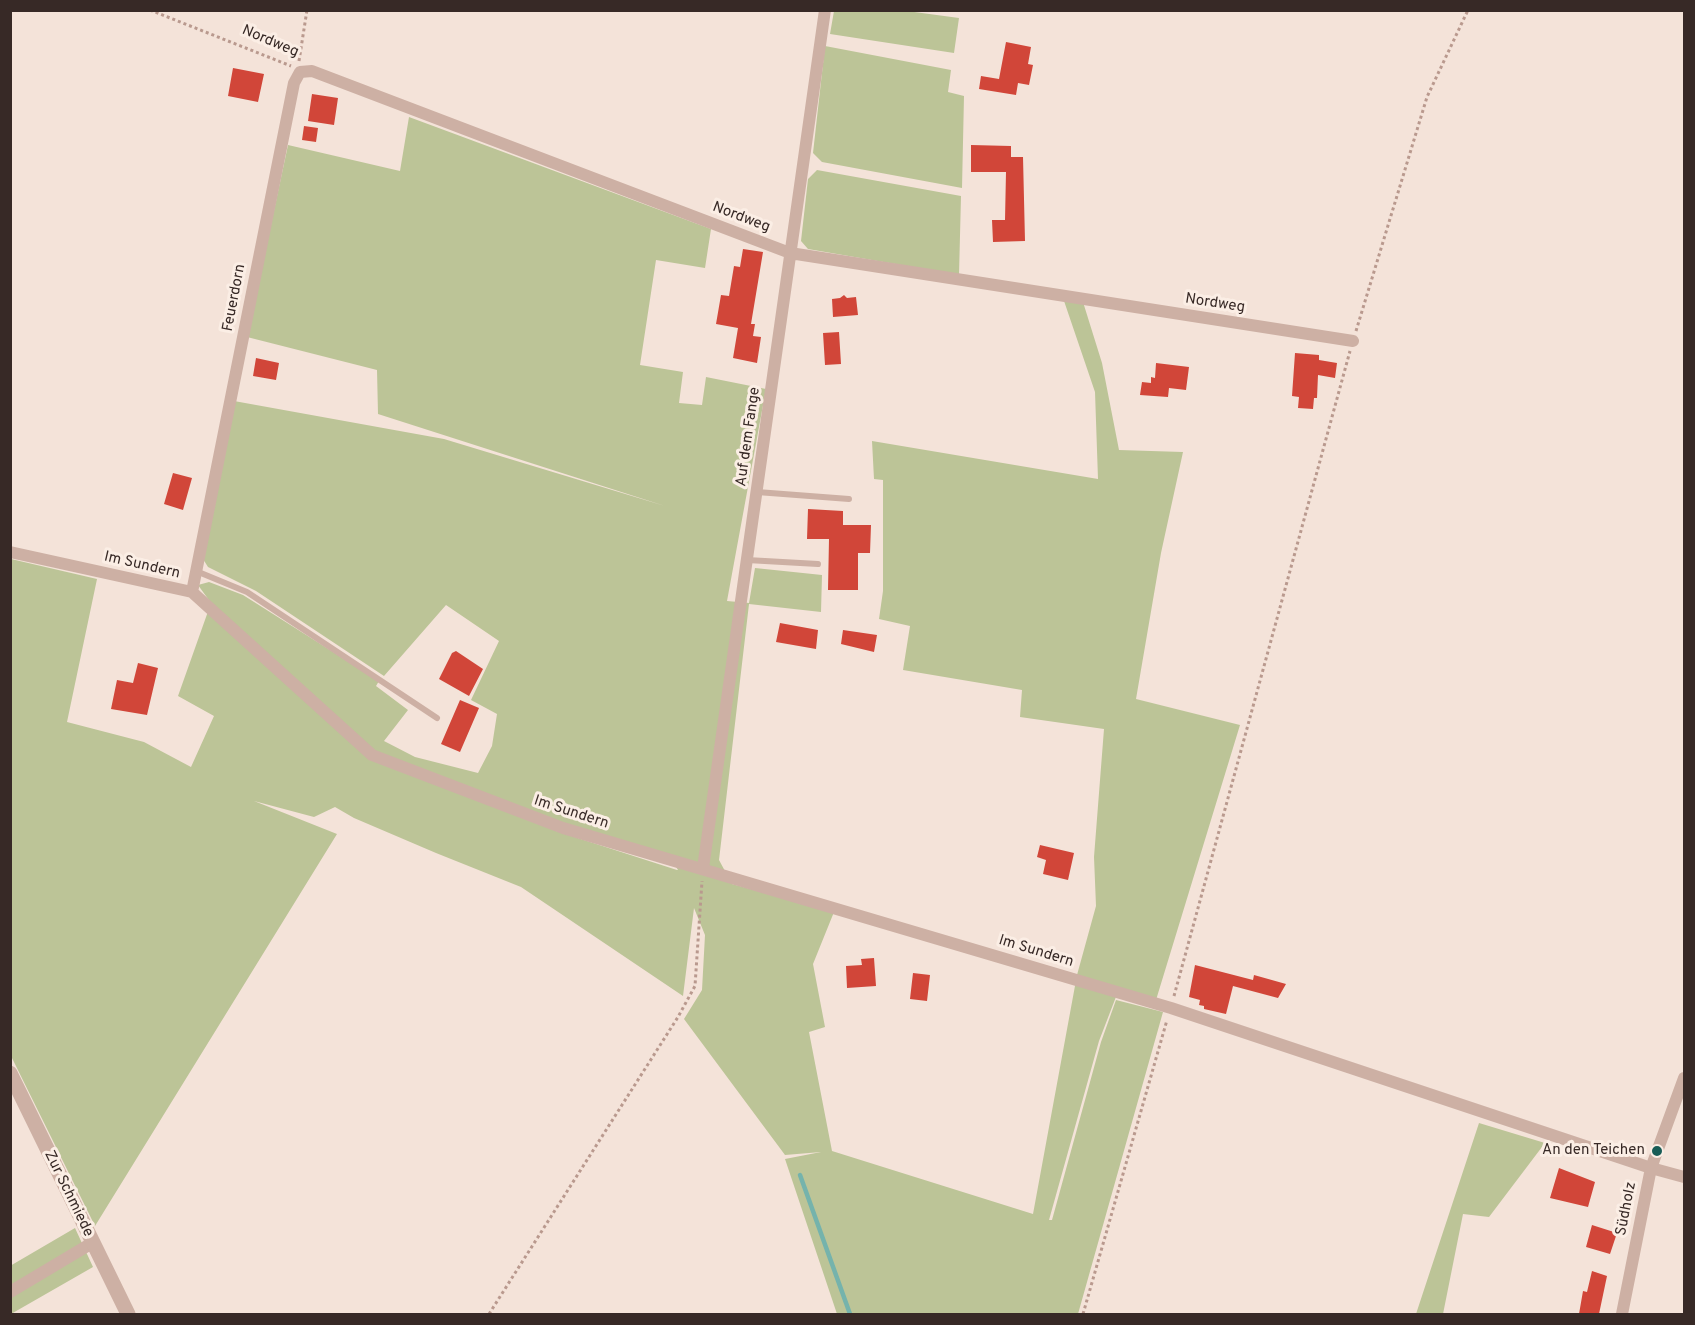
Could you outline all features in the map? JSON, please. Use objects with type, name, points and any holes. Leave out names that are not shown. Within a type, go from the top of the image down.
[{"type":"street","name":"Auf dem Fange","points":[[703,868],[825,10]]},
{"type":"street","name":"Nordweg","points":[[300,72],[312,72],[790,253],[1353,341]]},
{"type":"street","name":"Feuerdorn","points":[[192,592],[294,83],[300,72]]},
{"type":"street","name":"Im Sundern","points":[[10,552],[192,592],[372,755],[563,828],[1172,1009]]},
{"type":"street","points":[[1172,1009],[1684,1177]]},
{"type":"street","name":"Zur Schmiede","points":[[10,1073],[128,1314]]},
{"type":"street","name":"Südholz","points":[[1622,1314],[1651,1168],[1684,1078]]},
{"type":"street","points":[[10,1292],[92,1243]]},
{"type":"lane","points":[[756,492],[849,499]]},
{"type":"lane","points":[[746,560],[818,564]]},
{"type":"lane","points":[[196,571],[247,592],[437,718]]},
{"type":"path","name":"Nordweg","points":[[150,10],[287,63],[300,72]]},
{"type":"path","points":[[300,72],[298,53],[307,10]]},
{"type":"path","points":[[1083,1314],[1172,1009],[1353,341],[1427,97],[1468,10]]},
{"type":"path","points":[[489,1314],[678,1017],[695,986],[703,868]]},
{"type":"green space","points":[[834,11],[907,11],[959,18],[954,53],[830,34]]},
{"type":"green space","points":[[825,46],[951,70],[948,92],[964,96],[962,188],[822,162],[813,153]]},
{"type":"green space","points":[[409,117],[711,229],[705,268],[656,260],[640,365],[683,372],[679,403],[702,405],[706,377],[766,389],[727,601],[749,603],[755,568],[822,575],[821,612],[749,604],[719,860],[732,884],[834,912],[813,964],[825,1027],[809,1032],[832,1151],[1033,1214],[1077,975],[1096,906],[1094,857],[1104,729],[1020,717],[1022,690],[903,670],[910,626],[879,619],[883,591],[883,480],[874,479],[872,441],[1098,479],[1095,392],[1063,298],[1083,302],[1102,363],[1119,450],[1183,452],[1161,553],[1136,699],[1240,725],[1156,1000],[1119,989],[1099,1041],[1049,1220],[1052,1220],[1101,1042],[1116,1000],[1163,1012],[1078,1314],[837,1314],[785,1159],[821,1152],[785,1155],[684,1019],[702,990],[705,935],[694,908],[683,996],[521,887],[354,818],[335,807],[314,817],[254,801],[337,834],[95,1226],[11,1056],[11,559],[97,579],[67,722],[144,742],[191,767],[214,716],[178,696],[211,603],[198,585],[209,582],[243,595],[379,681],[376,686],[408,710],[384,741],[415,757],[478,773],[492,746],[497,714],[471,700],[499,641],[446,605],[384,676],[256,591],[208,567],[203,559],[234,401],[444,439],[665,506],[378,414],[377,370],[247,337],[288,145],[400,171]],"holes":[[[556,831],[668,854],[678,870]]]},
{"type":"green space","points":[[817,170],[961,196],[959,275],[808,249],[801,241],[808,179]]},
{"type":"green space","points":[[1479,1123],[1545,1143],[1489,1217],[1463,1214],[1443,1314],[1416,1314]]},
{"type":"green space","points":[[75,1228],[93,1267],[11,1314],[10,1266]]},
{"type":"building","points":[[1006,42],[1031,47],[1028,64],[1033,65],[1029,85],[1018,83],[1016,95],[979,89],[981,76],[999,79]]},
{"type":"building","points":[[233,68],[264,74],[258,102],[228,96]]},
{"type":"building","points":[[312,94],[338,98],[334,125],[308,121]]},
{"type":"building","points":[[304,126],[318,128],[316,142],[302,140]]},
{"type":"building","points":[[971,145],[1011,146],[1011,157],[1023,157],[1025,241],[993,242],[992,220],[1005,220],[1006,172],[971,172]]},
{"type":"building","points":[[743,249],[763,252],[751,324],[755,324],[753,336],[761,337],[757,363],[733,358],[738,328],[716,324],[721,295],[729,296],[734,266],[740,267]]},
{"type":"building","points":[[844,295],[847,298],[856,297],[858,315],[833,317],[832,299]]},
{"type":"building","points":[[839,332],[841,364],[825,365],[823,333]]},
{"type":"building","points":[[1295,353],[1319,355],[1319,360],[1337,363],[1335,378],[1318,375],[1317,398],[1314,398],[1313,409],[1298,408],[1299,397],[1292,396]]},
{"type":"building","points":[[256,358],[279,363],[276,380],[253,376]]},
{"type":"building","points":[[1156,363],[1189,367],[1186,390],[1169,388],[1168,397],[1140,395],[1142,382],[1151,383],[1151,377],[1155,378]]},
{"type":"building","points":[[173,473],[192,478],[183,510],[164,504]]},
{"type":"building","points":[[808,509],[843,511],[843,525],[871,525],[870,553],[858,553],[858,590],[828,590],[829,539],[807,539]]},
{"type":"building","points":[[780,623],[818,630],[816,649],[776,642]]},
{"type":"building","points":[[843,630],[877,635],[874,652],[841,644]]},
{"type":"building","points":[[456,651],[483,669],[469,696],[439,679],[452,653]]},
{"type":"building","points":[[138,663],[158,668],[147,715],[111,709],[117,680],[133,683]]},
{"type":"building","points":[[460,700],[479,708],[460,752],[441,744]]},
{"type":"building","points":[[1040,845],[1074,853],[1068,880],[1043,874],[1046,860],[1037,857]]},
{"type":"building","points":[[874,958],[876,986],[847,988],[846,966],[862,965],[861,959]]},
{"type":"building","points":[[1195,965],[1253,980],[1254,975],[1286,984],[1278,998],[1233,986],[1226,1014],[1204,1009],[1204,1006],[1199,1005],[1200,1000],[1189,997]]},
{"type":"building","points":[[913,973],[930,975],[927,1001],[910,999]]},
{"type":"building","points":[[1559,1168],[1595,1182],[1588,1207],[1550,1198]]},
{"type":"building","points":[[1592,1225],[1617,1233],[1610,1254],[1586,1247]]},
{"type":"building","points":[[1592,1271],[1607,1276],[1599,1314],[1579,1314],[1583,1291],[1587,1292]]},
{"type":"waterway","points":[[800,1175],[850,1314]]},
{"type":"place","name":"An den Teichen","points":[[1657,1151]]}]
